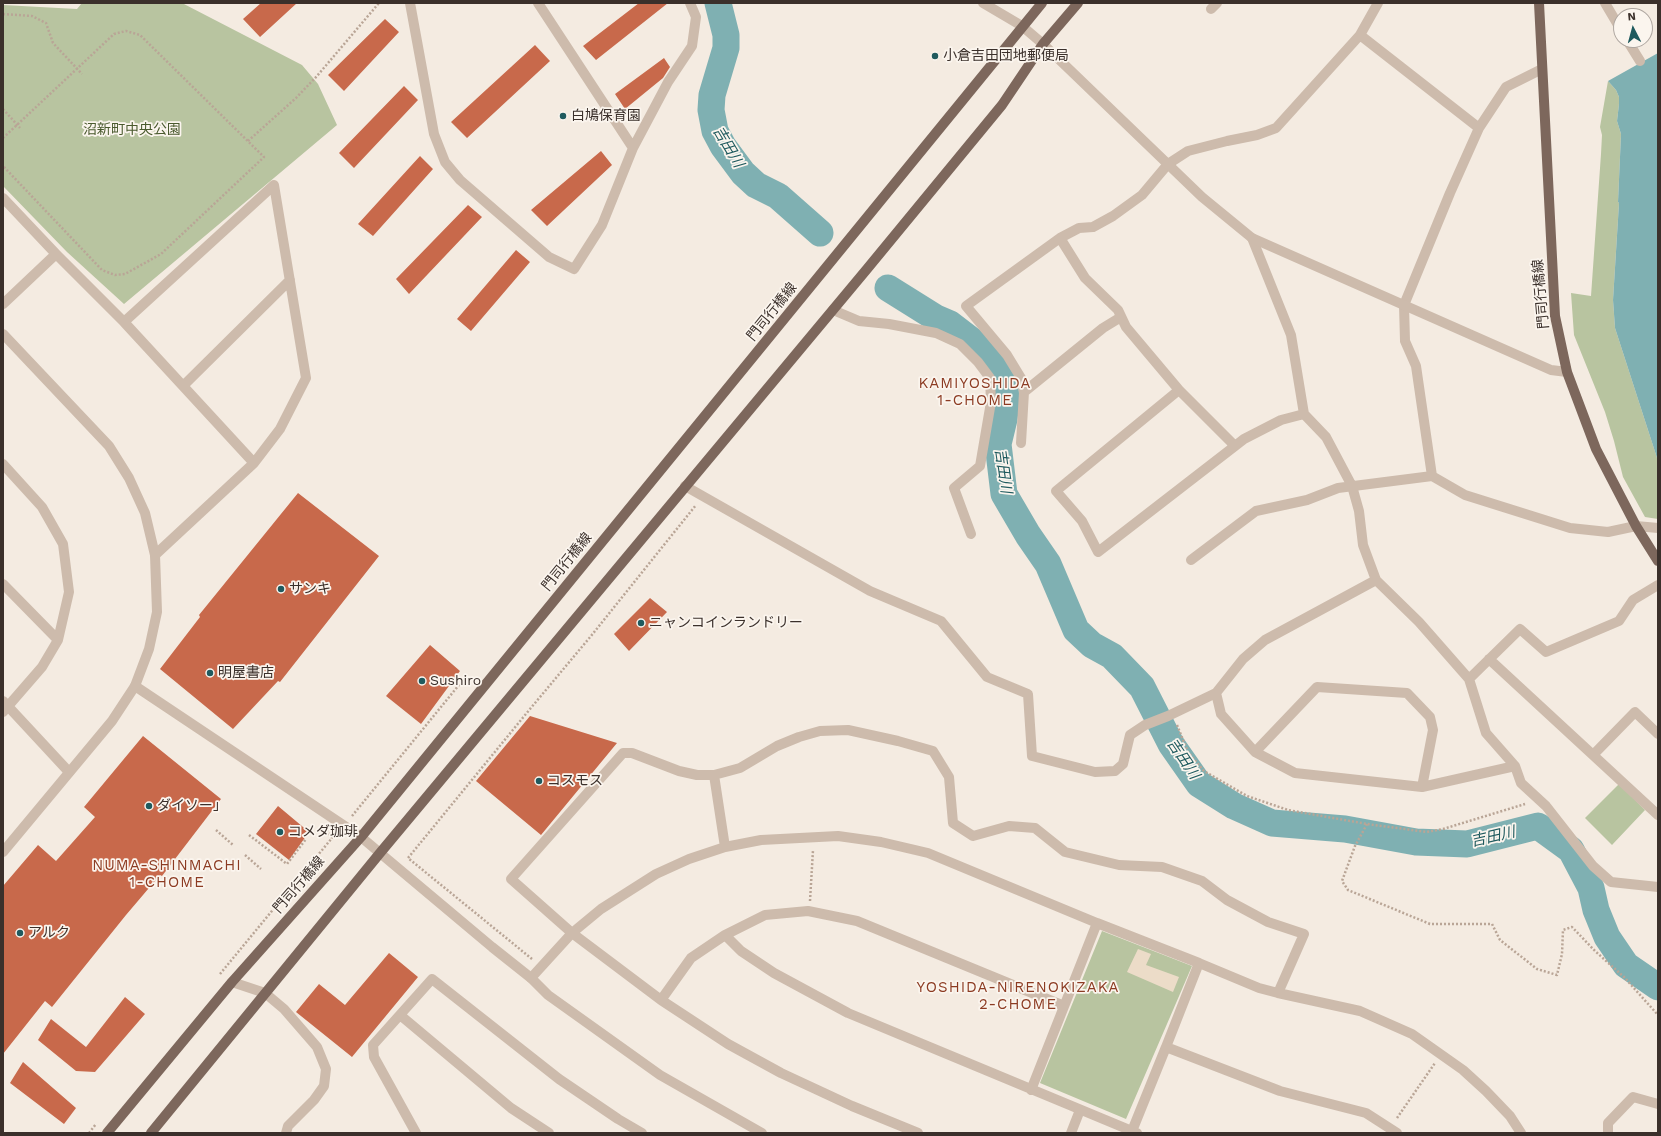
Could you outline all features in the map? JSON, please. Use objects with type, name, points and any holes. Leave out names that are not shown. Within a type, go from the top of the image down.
[{"type":"main road","name":"門司行橋線","points":[[106,1133],[232,982],[361,837],[1042,3]]},
{"type":"main road","points":[[151,1133],[380,853],[1002,105],[1043,44],[1078,3]]},
{"type":"main road","name":"門司行橋線","points":[[1539,3],[1555,316],[1567,372],[1596,449],[1636,526],[1658,561]]},
{"type":"street","points":[[410,3],[434,134],[445,162],[460,180],[549,257],[574,269],[602,224],[633,148],[668,82],[692,46],[696,17],[690,3]]},
{"type":"street","points":[[538,3],[633,148]]},
{"type":"street","points":[[983,3],[1022,26],[1043,44],[1202,197],[1252,238],[1551,370],[1567,372]]},
{"type":"street","points":[[1021,443],[1024,392],[1021,378],[1007,355],[966,306],[1060,238],[1078,228],[1094,227],[1112,216],[1142,195],[1168,164],[1188,151],[1227,140],[1258,135],[1276,128],[1360,35],[1378,3]]},
{"type":"street","points":[[1605,3],[1613,16]]},
{"type":"street","points":[[1360,35],[1479,128]]},
{"type":"street","points":[[1632,48],[1640,61]]},
{"type":"street","points":[[1432,476],[1416,366],[1405,341],[1404,305],[1450,193],[1479,128],[1506,86],[1542,69]]},
{"type":"street","points":[[124,322],[274,185],[306,378],[280,429],[254,463],[155,555]]},
{"type":"street","points":[[3,198],[124,322],[254,463]]},
{"type":"street","points":[[1060,238],[1085,278],[1118,310],[1126,327],[1179,390],[1235,446]]},
{"type":"street","points":[[1252,238],[1291,335],[1304,414],[1326,437],[1352,486],[1359,511],[1363,545],[1376,580],[1419,622],[1469,679],[1486,733],[1515,766],[1521,783],[1546,806],[1593,866],[1611,882],[1658,887]]},
{"type":"street","points":[[3,304],[56,254]]},
{"type":"street","points":[[183,386],[290,280]]},
{"type":"street","points":[[833,310],[859,321],[889,324],[936,333],[960,344],[978,362],[990,378],[991,402],[980,466],[954,488],[971,534]]},
{"type":"street","points":[[1024,392],[1103,328],[1121,317]]},
{"type":"street","points":[[3,334],[109,446],[129,478],[145,513],[155,555],[157,612],[148,649],[135,686],[112,721],[3,852]]},
{"type":"street","points":[[1179,390],[1056,491],[1082,520],[1098,552],[1244,439],[1281,420],[1304,414]]},
{"type":"street","points":[[3,464],[42,507],[63,544],[69,592],[58,640],[42,667],[5,706],[69,772]]},
{"type":"street","points":[[1191,560],[1256,511],[1307,500],[1338,488],[1432,476],[1465,495],[1570,528],[1608,532],[1636,526],[1658,528]]},
{"type":"street","points":[[685,486],[870,591],[941,621],[986,677],[1028,694],[1032,756],[1095,772],[1115,771],[1123,764],[1130,735],[1145,725],[1216,693],[1242,658],[1265,640],[1376,580]]},
{"type":"street","points":[[3,584],[58,640]]},
{"type":"street","points":[[1469,679],[1520,629],[1546,652],[1619,621],[1633,600],[1658,585]]},
{"type":"street","points":[[1489,659],[1658,815]]},
{"type":"street","points":[[135,686],[361,837],[531,978],[548,995],[660,1075],[750,1130],[762,1133]]},
{"type":"street","points":[[1255,752],[1317,687],[1407,693],[1430,717],[1433,730],[1422,787]]},
{"type":"street","points":[[1216,693],[1221,714],[1255,752],[1295,773],[1422,787],[1515,766]]},
{"type":"street","points":[[1593,755],[1635,712],[1658,734]]},
{"type":"street","points":[[918,1133],[852,1106],[781,1073],[728,1044],[661,1000],[572,933],[511,879],[623,753],[632,753],[679,771],[697,775],[714,775],[740,768],[777,746],[820,731],[848,730],[933,751],[949,777],[952,823],[973,836],[1009,826],[1035,828],[1065,852],[1119,865],[1162,867],[1202,881],[1227,900],[1268,922],[1304,934],[1278,993]]},
{"type":"street","points":[[714,775],[725,847]]},
{"type":"street","points":[[531,978],[572,933],[600,909],[656,874],[689,859],[725,847],[761,840],[838,836],[882,842],[928,853],[1259,988],[1360,1011],[1412,1034],[1463,1070],[1510,1116],[1521,1133]]},
{"type":"street","points":[[661,1000],[691,958],[725,935],[765,915],[810,911],[857,921],[1064,1006]]},
{"type":"street","points":[[1031,1090],[1097,923]]},
{"type":"street","points":[[725,935],[741,951],[774,973],[848,1013],[1134,1132],[1199,963]]},
{"type":"street","points":[[416,1133],[374,1057],[372,1045],[432,979],[559,1078],[618,1119],[642,1133]]},
{"type":"street","points":[[232,982],[265,993],[284,1009],[317,1047],[326,1069],[324,1086],[314,1100],[288,1126],[286,1133]]},
{"type":"street","points":[[400,1014],[511,1108],[549,1133]]},
{"type":"street","points":[[1166,1047],[1280,1091],[1312,1098],[1366,1114],[1394,1130]]},
{"type":"street","points":[[1608,1133],[1608,1123],[1633,1097],[1658,1104]]},
{"type":"street","points":[[1071,1133],[1080,1110]]},
{"type":"path","points":[[248,141],[296,98],[317,76],[379,3]]},
{"type":"path","points":[[3,14],[32,16],[46,23],[53,43],[82,74]]},
{"type":"path","points":[[3,138],[78,70],[114,34],[126,31],[140,35],[264,157],[161,254],[126,274],[115,275],[102,270],[3,166]]},
{"type":"path","points":[[3,109],[20,128]]},
{"type":"path","points":[[532,959],[408,858],[591,636],[703,497]]},
{"type":"path","points":[[350,818],[463,680]]},
{"type":"path","points":[[1170,715],[1188,752],[1204,771],[1247,796],[1288,810],[1367,824],[1427,832],[1443,829],[1538,799]]},
{"type":"path","points":[[1367,824],[1355,846],[1342,881],[1348,890],[1430,924],[1492,924],[1500,940],[1537,969],[1557,975],[1562,954],[1563,930],[1572,927],[1624,976],[1658,1016]]},
{"type":"path","points":[[216,830],[233,845]]},
{"type":"path","points":[[250,835],[287,864],[306,839]]},
{"type":"path","points":[[810,911],[813,837]]},
{"type":"path","points":[[245,855],[261,869]]},
{"type":"path","points":[[1394,1130],[1437,1059]]},
{"type":"green space","name":"沼新町中央公園","points":[[82,3],[182,3],[302,65],[318,84],[337,125],[124,304],[67,252],[3,186],[3,5],[77,9]]},
{"type":"green space","points":[[1608,81],[1616,90],[1619,97],[1617,121],[1621,134],[1619,203],[1613,300],[1615,328],[1658,461],[1658,519],[1645,517],[1623,477],[1605,412],[1574,335],[1571,293],[1591,296],[1601,154],[1602,135],[1600,127]]},
{"type":"green space","points":[[1619,784],[1645,810],[1612,845],[1585,818]]},
{"type":"green space","points":[[1102,931],[1192,966],[1126,1119],[1040,1083]]},
{"type":"shaded area","points":[[1138,949],[1151,954],[1146,965],[1179,977],[1173,992],[1127,972]]},
{"type":"water","points":[[1658,53],[1658,461],[1615,328],[1613,300],[1619,203],[1621,134],[1617,121],[1619,97],[1616,90],[1608,81]]},
{"type":"building","points":[[261,3],[297,3],[260,37],[243,19]]},
{"type":"building","points":[[639,3],[668,3],[596,60],[583,46]]},
{"type":"building","points":[[385,19],[399,32],[344,91],[328,75]]},
{"type":"building","points":[[535,45],[550,61],[467,138],[451,122]]},
{"type":"building","points":[[664,58],[670,67],[663,78],[625,109],[615,94]]},
{"type":"building","points":[[404,86],[418,100],[354,168],[339,153]]},
{"type":"building","points":[[601,151],[612,165],[547,226],[531,210]]},
{"type":"building","points":[[420,156],[433,169],[373,236],[358,224]]},
{"type":"building","points":[[468,205],[482,217],[409,294],[396,279]]},
{"type":"building","points":[[516,250],[530,262],[471,331],[457,319]]},
{"type":"building","points":[[298,493],[379,556],[280,682],[278,681],[233,729],[160,669],[200,617],[199,615]]},
{"type":"building","name":"ニャンコインランドリー","points":[[650,598],[667,612],[629,651],[614,634]]},
{"type":"building","points":[[430,645],[460,671],[421,724],[386,696]]},
{"type":"building","points":[[530,716],[617,743],[541,835],[476,781]]},
{"type":"building","points":[[143,736],[221,799],[162,876],[160,875],[126,915],[52,1007],[45,1001],[3,1054],[3,886],[38,845],[56,861],[95,817],[84,807]]},
{"type":"building","points":[[278,806],[309,832],[289,860],[256,834]]},
{"type":"building","points":[[389,953],[418,977],[352,1057],[296,1012],[319,984],[345,1005]]},
{"type":"building","points":[[125,997],[145,1014],[95,1072],[76,1071],[38,1040],[51,1019],[86,1047]]},
{"type":"building","points":[[23,1062],[76,1108],[64,1124],[10,1083]]},
{"type":"waterway","name":"吉田川","points":[[718,3],[726,35],[726,48],[712,95],[711,110],[715,131],[723,146],[743,173],[756,185],[778,196],[820,233]]},
{"type":"waterway","name":"吉田川","points":[[888,288],[936,318],[950,324],[980,347],[993,361],[1001,374],[1005,385],[1006,403],[998,444],[1004,494],[1028,535],[1048,564],[1076,630],[1092,645],[1112,656],[1142,687],[1171,744],[1199,784],[1234,806],[1272,823],[1345,829],[1416,842],[1467,844],[1538,826],[1571,850],[1591,888],[1596,910],[1607,937],[1626,965],[1658,987]]},
{"type":"place","name":"小倉吉田団地郵便局","points":[[935,56]]},
{"type":"place","name":"白鳩保育園","points":[[563,116]]},
{"type":"place","name":"サンキ","points":[[281,589]]},
{"type":"place","name":"ニャンコインランドリー","points":[[641,623]]},
{"type":"place","name":"明屋書店","points":[[210,673]]},
{"type":"place","name":"Sushiro","points":[[422,681]]},
{"type":"place","name":"コスモス","points":[[539,781]]},
{"type":"place","name":"ダイソー」","points":[[149,806]]},
{"type":"place","name":"コメダ珈琲","points":[[280,832]]},
{"type":"place","name":"アルク","points":[[20,933]]},
{"type":"district","name":"KAMIYOSHIDA 1-CHOME","points":[[975,392]]},
{"type":"district","name":"NUMA-SHINMACHI 1-CHOME","points":[[167,874]]},
{"type":"district","name":"YOSHIDA-NIRENOKIZAKA 2-CHOME","points":[[1018,996]]}]
